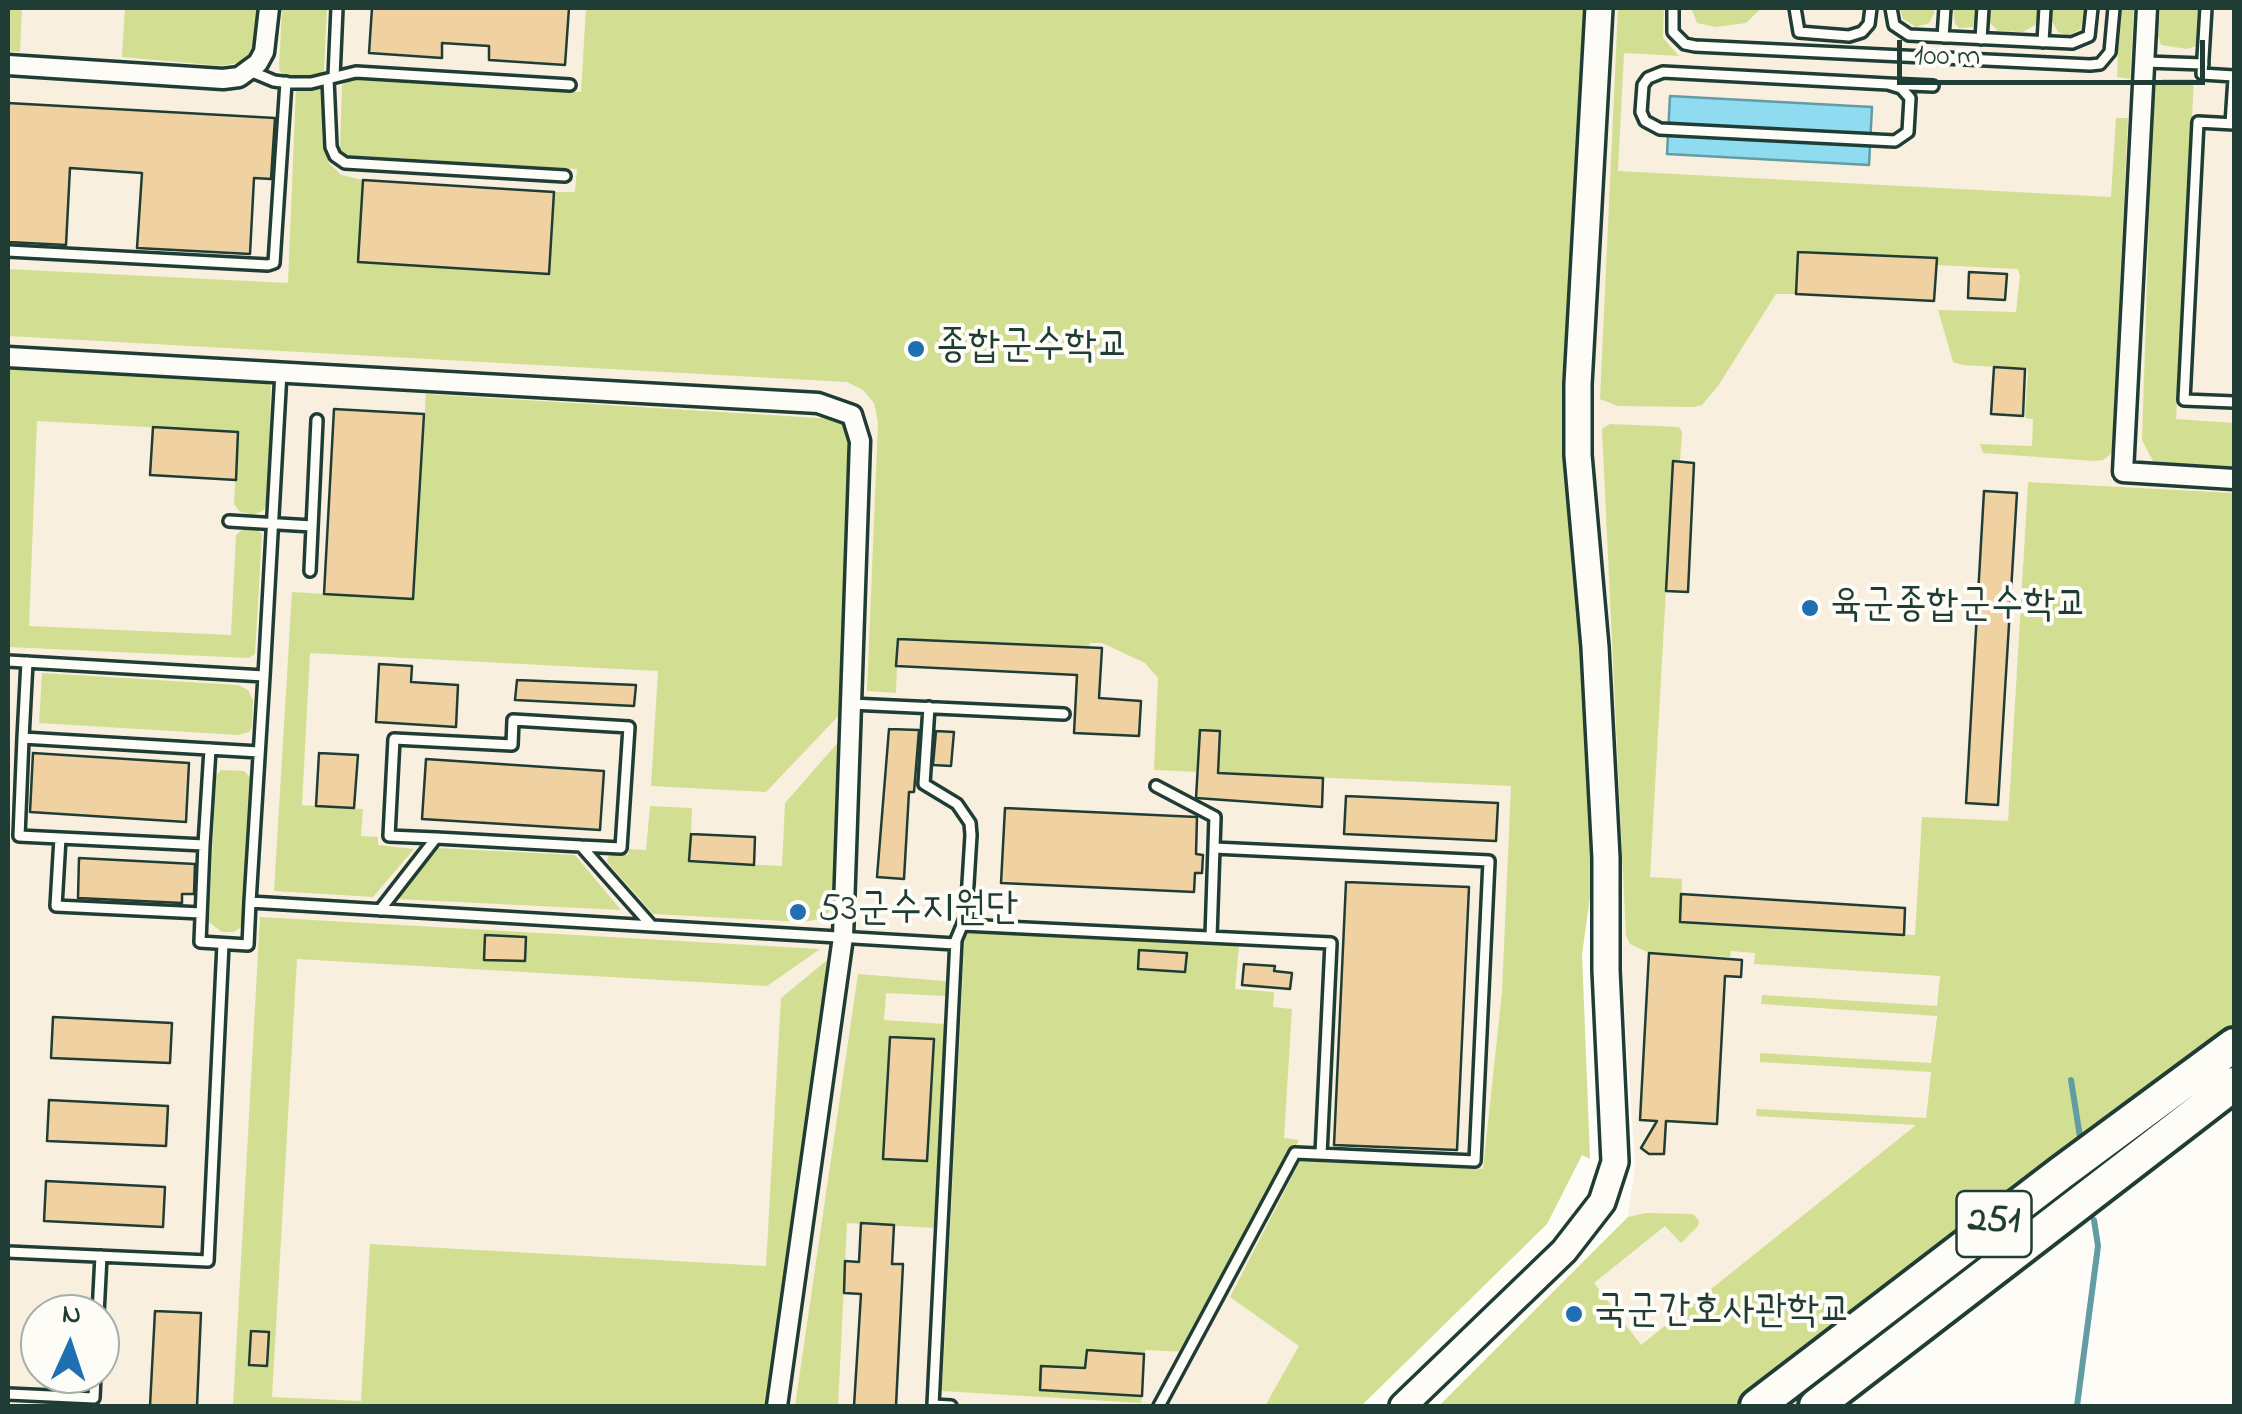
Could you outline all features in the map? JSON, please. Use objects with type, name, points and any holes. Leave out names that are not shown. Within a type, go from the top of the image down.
[{"type":"highway","name":"251","points":[[1757,1406],[2234,1044]]},
{"type":"highway","name":"251","points":[[1816,1406],[2234,1084]]},
{"type":"street","points":[[8,65],[239,77],[250,71],[264,52],[269,8]]},
{"type":"street","points":[[1403,1406],[1564,1251],[1602,1202],[1615,1162],[1606,970],[1606,858],[1578,442],[1599,8]]},
{"type":"street","points":[[2147,8],[2122,472],[2234,479]]},
{"type":"street","points":[[8,357],[818,402],[852,415],[860,442],[843,937],[777,1406]]},
{"type":"lane","points":[[338,8],[331,78],[332,146],[345,163],[565,176]]},
{"type":"lane","points":[[1673,8],[1673,32],[1685,44],[1694,46],[2090,66],[2100,64],[2110,52],[2114,8]]},
{"type":"lane","points":[[1795,8],[1799,32],[1850,36],[1862,32],[1869,24],[1871,8]]},
{"type":"lane","points":[[1891,8],[1894,25],[1900,32],[2072,43],[2083,40],[2091,27],[2092,8]]},
{"type":"lane","points":[[1944,36],[1945,8]]},
{"type":"lane","points":[[1982,38],[1983,8]]},
{"type":"lane","points":[[2044,42],[2045,8]]},
{"type":"lane","points":[[2206,8],[2202,74],[2234,77],[2233,124],[2198,122],[2184,400],[2234,402]]},
{"type":"lane","points":[[2144,62],[2203,64]]},
{"type":"lane","points":[[250,71],[286,82],[311,83],[356,72],[570,85]]},
{"type":"lane","points":[[1888,84],[1901,88],[1910,98],[1908,132],[1895,141],[1660,129],[1650,126],[1641,112],[1643,85],[1663,72],[1933,86]]},
{"type":"lane","points":[[8,251],[268,265],[274,262],[286,82]]},
{"type":"lane","points":[[210,749],[200,942],[248,944],[281,372]]},
{"type":"lane","points":[[310,570],[318,420]]},
{"type":"lane","points":[[229,521],[312,526]]},
{"type":"lane","points":[[8,661],[264,676]]},
{"type":"lane","points":[[28,662],[18,836],[204,845]]},
{"type":"lane","points":[[851,704],[1064,714]]},
{"type":"lane","points":[[929,707],[924,784],[957,804],[970,823],[966,916],[956,944],[932,1406],[951,1406]]},
{"type":"lane","points":[[514,720],[629,727],[622,848],[436,838],[389,836],[394,739],[512,745],[514,720]]},
{"type":"lane","points":[[23,738],[259,752]]},
{"type":"lane","points":[[1156,786],[1215,817],[1211,937]]},
{"type":"lane","points":[[60,838],[56,906],[202,913]]},
{"type":"lane","points":[[380,910],[436,838]]},
{"type":"lane","points":[[581,846],[652,926]]},
{"type":"lane","points":[[1159,1406],[1295,1152],[1475,1161],[1489,861],[1214,848]]},
{"type":"lane","points":[[250,902],[956,944]]},
{"type":"lane","points":[[963,925],[1330,943],[1320,1154]]},
{"type":"lane","points":[[8,1252],[208,1262],[223,944]]},
{"type":"lane","points":[[99,1294],[101,1256]]},
{"type":"lane","points":[[8,1394],[94,1398],[94,1394]]},
{"type":"shaded area","name":"53군수지원단","points":[[8,8],[1589,8],[1578,572],[1594,869],[1582,954],[1590,1159],[1582,1155],[1547,1224],[1361,1406],[8,1406]]},
{"type":"shaded area","name":"육군종합군수학교","points":[[1610,8],[2234,8],[2234,493],[2028,482],[2002,925],[1942,957],[1926,1118],[1642,1345],[1439,1406],[1628,1217],[1635,1166],[1589,458]]},
{"type":"green space","points":[[8,8],[22,8],[20,52],[8,51]]},
{"type":"green space","points":[[125,8],[258,8],[257,36],[247,57],[221,66],[122,57]]},
{"type":"green space","points":[[282,8],[327,8],[324,70],[319,76],[310,79],[283,75],[279,69]]},
{"type":"green space","name":"종합군수학교","points":[[586,8],[1589,8],[1578,572],[1594,869],[1582,954],[1590,1159],[1582,1155],[1547,1224],[1361,1406],[1265,1406],[1299,1346],[1230,1297],[1300,1161],[1483,1169],[1502,992],[1511,786],[1154,770],[1158,678],[1145,663],[1102,643],[1090,643],[1089,647],[898,639],[896,693],[867,691],[878,422],[874,403],[863,390],[847,382],[8,336],[8,269],[288,283],[296,88],[324,89],[322,139],[329,163],[341,175],[363,180],[358,262],[548,274],[554,192],[575,192],[577,169],[346,155],[340,150],[342,85],[351,79],[581,92]]},
{"type":"green space","points":[[1618,8],[1664,8],[1663,38],[1679,56],[1624,53],[1618,171],[2111,197],[2116,118],[2128,118],[2112,453],[2094,461],[1983,453],[1980,444],[2032,446],[2033,419],[2025,418],[2028,369],[1953,362],[1938,310],[2016,312],[2020,276],[2018,269],[1936,265],[1936,258],[1798,252],[1796,294],[1776,294],[1702,405],[1618,406],[1600,399]]},
{"type":"green space","points":[[1691,8],[1761,8],[1746,23],[1716,27],[1697,23]]},
{"type":"green space","points":[[1900,8],[1934,8],[1934,14],[1929,23],[1916,27],[1903,19]]},
{"type":"green space","points":[[1953,8],[1977,8],[1973,27],[1959,28]]},
{"type":"green space","points":[[1988,8],[2037,8],[2037,18],[2035,25],[2023,32],[1998,31],[1990,23]]},
{"type":"green space","points":[[2052,8],[2084,8],[2081,29],[2068,36],[2058,32],[2052,21]]},
{"type":"green space","points":[[2120,8],[2134,8],[2130,79],[2117,77]]},
{"type":"green space","points":[[2160,8],[2198,8],[2196,46],[2187,49],[2161,45]]},
{"type":"green space","points":[[2163,79],[2194,79],[2176,419],[2234,423],[2234,472],[2163,468],[2153,461],[2142,440],[2153,93],[2156,83]]},
{"type":"green space","points":[[8,364],[258,376],[271,386],[268,500],[263,511],[252,515],[239,511],[234,504],[238,432],[37,421],[29,626],[231,635],[236,535],[242,530],[256,529],[262,534],[255,654],[249,658],[8,647]]},
{"type":"green space","points":[[426,394],[835,419],[845,424],[851,443],[845,709],[766,792],[651,786],[658,671],[310,653],[302,805],[363,809],[361,836],[378,837],[378,845],[414,849],[373,897],[274,891],[292,592],[413,599]]},
{"type":"green space","points":[[1610,424],[1679,427],[1682,432],[1680,461],[1673,462],[1650,877],[1682,879],[1681,922],[1915,935],[1922,817],[2008,821],[2028,482],[2234,493],[2234,1030],[1739,1406],[1439,1406],[1628,1217],[1646,1213],[1693,1214],[1699,1221],[1681,1243],[1665,1226],[1594,1283],[1641,1345],[1916,1125],[1756,1116],[1757,1109],[1926,1118],[1931,1072],[1760,1062],[1760,1053],[1931,1063],[1937,1016],[1761,1004],[1762,995],[1937,1006],[1940,976],[1754,964],[1755,953],[1731,951],[1730,957],[1649,953],[1630,944],[1626,936],[1602,429]]},
{"type":"green space","points":[[42,673],[238,685],[248,690],[253,700],[252,727],[239,735],[39,723]]},
{"type":"green space","points":[[841,739],[835,902],[819,919],[803,922],[653,914],[607,862],[612,854],[646,850],[650,806],[692,808],[690,861],[782,866],[785,803]]},
{"type":"green space","points":[[221,770],[244,771],[251,778],[242,927],[233,932],[222,932],[209,922],[216,776]]},
{"type":"green space","points":[[438,848],[575,855],[621,910],[397,899]]},
{"type":"green space","points":[[260,917],[820,949],[767,986],[297,959],[272,1397],[361,1401],[370,1244],[766,1266],[781,998],[831,957],[835,966],[765,1406],[233,1406]]},
{"type":"green space","points":[[965,931],[1239,945],[1235,989],[1274,992],[1273,1007],[1292,1009],[1284,1138],[1299,1140],[1187,1352],[1145,1350],[1141,1403],[942,1391]]},
{"type":"green space","points":[[858,974],[946,981],[946,996],[886,993],[884,1020],[945,1024],[937,1228],[847,1223],[838,1406],[795,1406]]},
{"type":"water","points":[[1670,96],[1872,107],[1869,165],[1667,154]]},
{"type":"building","points":[[372,8],[569,8],[565,65],[489,60],[489,46],[442,43],[442,58],[369,53]]},
{"type":"building","points":[[8,103],[275,118],[271,179],[254,178],[250,254],[137,248],[142,173],[70,168],[66,245],[8,242]]},
{"type":"building","points":[[363,180],[554,192],[549,274],[358,262]]},
{"type":"building","points":[[1798,252],[1937,258],[1934,301],[1796,294]]},
{"type":"building","points":[[1969,272],[2007,274],[2005,300],[1968,298]]},
{"type":"building","points":[[1994,367],[2025,369],[2023,416],[1991,414]]},
{"type":"building","points":[[334,409],[424,414],[413,599],[324,594]]},
{"type":"building","points":[[153,427],[238,432],[236,480],[150,475]]},
{"type":"building","points":[[1673,461],[1694,463],[1688,592],[1666,591]]},
{"type":"building","points":[[1984,491],[2017,493],[1998,805],[1966,803]]},
{"type":"building","points":[[898,639],[1102,648],[1099,698],[1141,701],[1139,736],[1074,733],[1077,675],[896,666]]},
{"type":"building","points":[[379,664],[412,666],[411,682],[458,685],[456,727],[376,722]]},
{"type":"building","points":[[517,680],[636,685],[634,706],[515,700]]},
{"type":"building","points":[[889,729],[919,730],[914,792],[909,792],[904,879],[877,877]]},
{"type":"building","points":[[1200,730],[1220,731],[1218,773],[1323,778],[1322,807],[1196,798]]},
{"type":"building","points":[[936,731],[954,732],[951,766],[933,765]]},
{"type":"building","points":[[33,753],[189,763],[186,822],[30,812]]},
{"type":"building","points":[[319,753],[358,755],[354,808],[316,806]]},
{"type":"building","points":[[426,759],[604,771],[600,830],[422,819]]},
{"type":"building","points":[[1346,796],[1498,803],[1496,841],[1344,834]]},
{"type":"building","points":[[1005,808],[1197,817],[1196,854],[1203,855],[1202,873],[1195,873],[1194,892],[1001,883]]},
{"type":"building","points":[[691,834],[755,837],[754,865],[689,861]]},
{"type":"building","points":[[79,858],[195,864],[194,894],[182,894],[182,903],[78,898]]},
{"type":"building","points":[[1346,882],[1469,887],[1457,1150],[1334,1145]]},
{"type":"building","points":[[1681,894],[1905,908],[1904,935],[1680,922]]},
{"type":"building","points":[[485,935],[526,937],[525,961],[484,960]]},
{"type":"building","points":[[1139,950],[1187,953],[1185,972],[1138,969]]},
{"type":"building","points":[[1649,953],[1742,960],[1741,977],[1725,976],[1717,1124],[1666,1121],[1664,1154],[1649,1154],[1641,1148],[1657,1121],[1640,1120]]},
{"type":"building","points":[[1244,964],[1275,966],[1274,971],[1292,973],[1290,989],[1242,985]]},
{"type":"building","points":[[53,1017],[172,1023],[170,1063],[51,1058]]},
{"type":"building","points":[[890,1037],[934,1039],[927,1161],[883,1159]]},
{"type":"building","points":[[49,1100],[168,1106],[166,1146],[47,1141]]},
{"type":"building","points":[[46,1181],[165,1187],[163,1227],[44,1221]]},
{"type":"building","points":[[861,1223],[894,1225],[892,1264],[903,1264],[896,1406],[854,1406],[861,1294],[844,1293],[845,1261],[859,1262]]},
{"type":"building","points":[[155,1311],[201,1313],[197,1406],[150,1406]]},
{"type":"building","points":[[251,1331],[269,1332],[267,1366],[249,1365]]},
{"type":"building","points":[[1087,1350],[1144,1354],[1142,1396],[1040,1390],[1041,1366],[1085,1368]]},
{"type":"waterway","points":[[2071,1080],[2080,1137]]},
{"type":"waterway","points":[[2077,1406],[2098,1246],[2094,1220]]},
{"type":"place","name":"종합군수학교","points":[[916,349]]},
{"type":"place","name":"육군종합군수학교","points":[[1810,608]]},
{"type":"place","name":"53군수지원단","points":[[798,912]]},
{"type":"place","name":"국군간호사관학교","points":[[1574,1314]]}]
